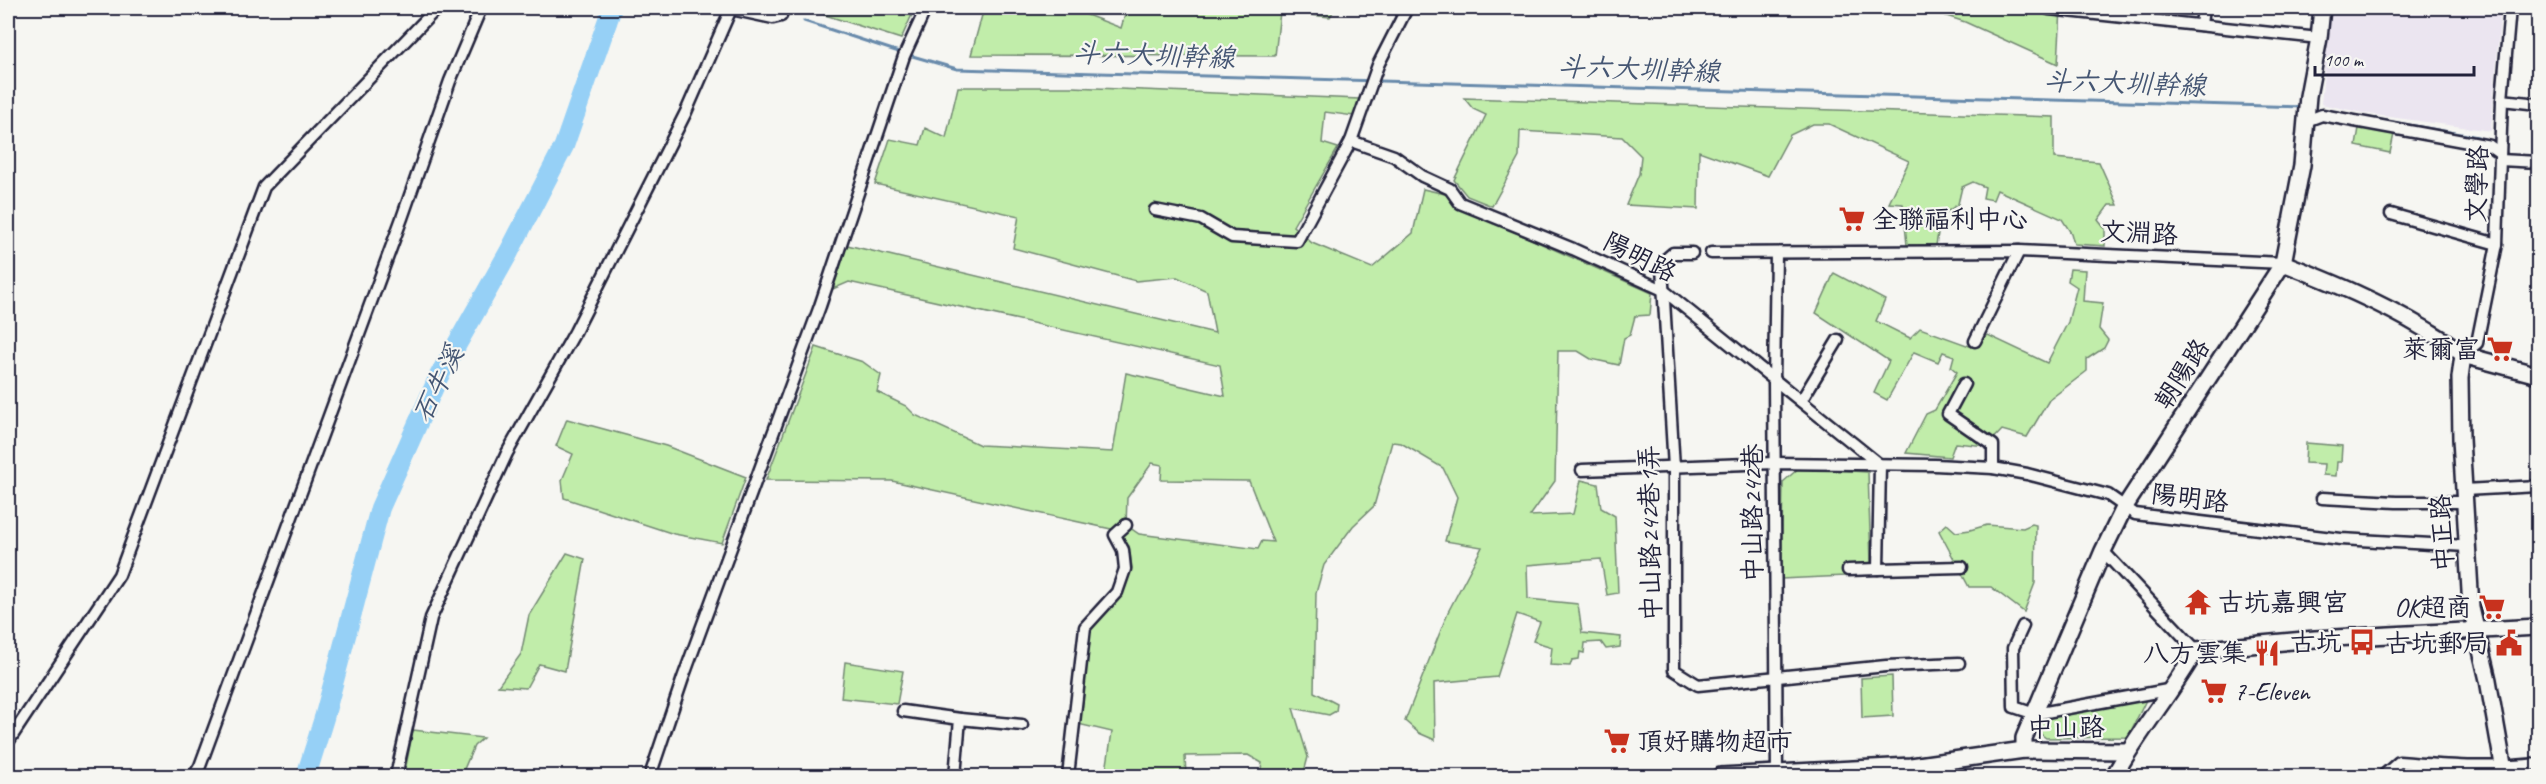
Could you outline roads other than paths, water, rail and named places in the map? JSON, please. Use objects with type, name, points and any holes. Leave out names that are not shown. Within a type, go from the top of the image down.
[{"type":"main road","name":"朝陽路","points":[[2024,750],[2024,738],[2103,551],[2124,508],[2283,263],[2302,165],[2308,96],[2322,8]]},
{"type":"main road","name":"文淵路","points":[[2283,263],[2356,292],[2409,320],[2456,348],[2463,355],[2538,375]]},
{"type":"main road","name":"中正路","points":[[2463,355],[2460,378],[2471,608],[2504,772]]},
{"type":"main road","points":[[2196,650],[2315,639],[2538,627]]},
{"type":"main road","name":"中山路","points":[[1720,777],[1908,771],[2024,750],[2128,751],[2173,689],[2196,650]]},
{"type":"main road","points":[[2114,777],[2128,751]]},
{"type":"street","points":[[8,741],[119,574],[264,187],[437,8]]},
{"type":"street","points":[[194,777],[402,218],[450,81],[481,8]]},
{"type":"street","points":[[650,777],[687,667],[817,314],[904,56],[926,8]]},
{"type":"street","points":[[1155,210],[1202,219],[1232,237],[1297,241],[1351,141],[1378,65],[1407,8]]},
{"type":"street","points":[[2201,25],[2203,8]]},
{"type":"street","name":"文學路","points":[[2463,355],[2477,343],[2497,244],[2502,100],[2510,8]]},
{"type":"street","points":[[396,777],[431,618],[507,453],[575,332],[687,112],[731,9],[772,18],[781,16]]},
{"type":"street","points":[[2049,9],[2319,38]]},
{"type":"street","points":[[2502,100],[2538,104]]},
{"type":"street","points":[[2306,121],[2322,115],[2490,146],[2500,156],[2538,162]]},
{"type":"street","name":"陽明路","points":[[1351,141],[1394,156],[1422,176],[1450,189],[1460,203],[1573,249],[1663,290],[1880,465]]},
{"type":"street","points":[[2391,214],[2497,244]]},
{"type":"street","points":[[1975,340],[2019,251]]},
{"type":"street","name":"文淵路","points":[[1711,253],[2019,251],[2283,263]]},
{"type":"street","name":"中山路242巷1弄","points":[[1692,253],[1673,253],[1665,260],[1662,267],[1674,468],[1674,670],[1698,685],[1775,678]]},
{"type":"street","name":"中山路242巷","points":[[1776,254],[1774,381],[1777,774]]},
{"type":"street","points":[[1800,401],[1838,340]]},
{"type":"street","points":[[1964,384],[1948,414],[1994,445],[1993,468]]},
{"type":"street","name":"陽明路","points":[[1582,470],[1775,463],[1993,468],[2027,474],[2108,495],[2134,513],[2341,539],[2467,546]]},
{"type":"street","points":[[1878,569],[1880,465]]},
{"type":"street","points":[[2322,498],[2396,502],[2538,486]]},
{"type":"street","points":[[1068,777],[1085,627],[1117,591],[1125,569],[1123,550],[1115,536],[1126,525]]},
{"type":"street","points":[[2103,551],[2196,650]]},
{"type":"street","points":[[1848,570],[1962,567]]},
{"type":"street","points":[[2023,626],[2013,648],[2014,707],[2035,714],[2173,689]]},
{"type":"street","points":[[1775,678],[1886,666],[1959,663]]},
{"type":"street","points":[[903,711],[1022,725]]},
{"type":"street","points":[[955,777],[960,719]]},
{"type":"street","points":[[2383,777],[2399,762],[2504,772],[2538,764]]},
{"type":"waterway","name":"石牛溪","points":[[306,776],[324,718],[380,508],[439,376],[509,252],[564,146],[612,8]]},
{"type":"waterway","name":"斗六大圳幹線","points":[[804,21],[902,53]]},
{"type":"waterway","name":"斗六大圳幹線","points":[[909,55],[957,69],[2303,107]]},
{"type":"waterway","name":"斗六大圳幹線","points":[[2369,118],[2478,137]]},
{"type":"place","name":"全聯福利中心","points":[[1852,219]]},
{"type":"place","name":"萊爾富","points":[[2500,349]]},
{"type":"place","name":"古坑嘉興宮","points":[[2198,602]]},
{"type":"place","name":"OK超商","points":[[2492,607]]},
{"type":"place","name":"古坑","points":[[2362,642]]},
{"type":"place","name":"古坑郵局","points":[[2509,643]]},
{"type":"place","name":"八方雲集","points":[[2267,653]]},
{"type":"place","name":"7-Eleven","points":[[2214,691]]},
{"type":"place","name":"頂好購物超市","points":[[1617,741]]}]
